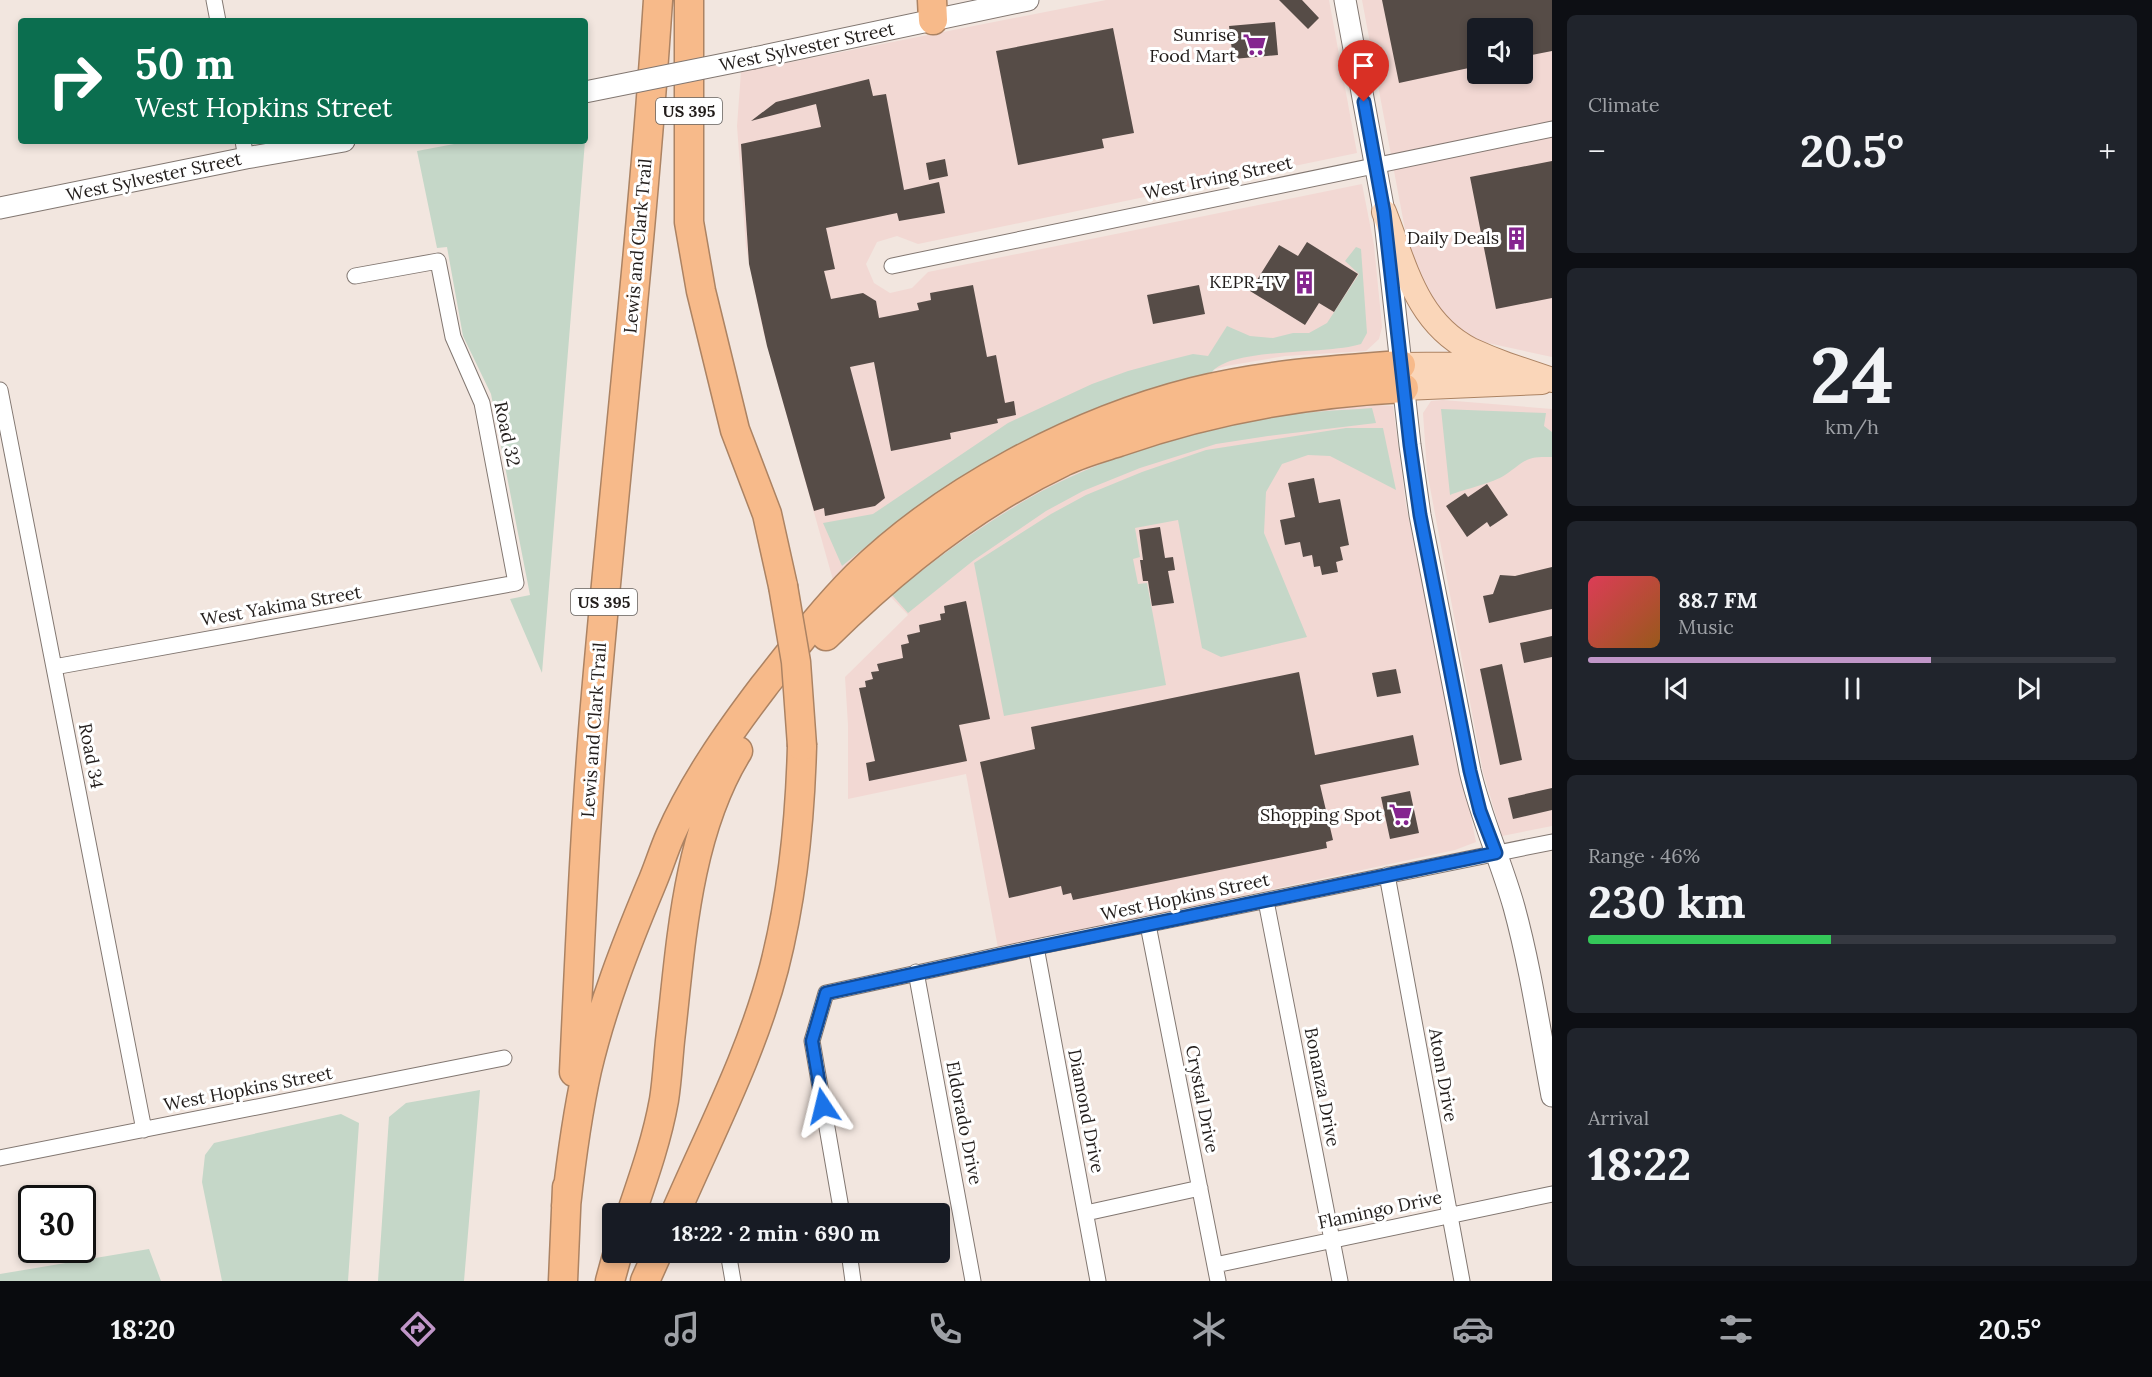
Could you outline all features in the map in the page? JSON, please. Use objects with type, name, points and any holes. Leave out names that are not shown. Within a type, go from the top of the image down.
[{"type":"highway","name":"Lewis and Clark Trail","points":[[562,1281],[585,847],[595,708],[649,129],[658,0]]},
{"type":"highway","name":"US 395","points":[[680,1203],[744,1056],[774,970],[794,876],[799,832],[802,746],[796,662],[783,585],[767,514],[735,430],[701,291],[688,222],[689,0]]},
{"type":"highway","points":[[701,291],[707,249],[704,176],[708,0]]},
{"type":"highway","points":[[566,1206],[577,1119],[600,1022],[625,946],[653,882],[670,835],[697,785],[749,706],[814,622],[858,574],[916,525],[991,476],[1057,440],[1135,410],[1192,392],[1326,371],[1402,376]]},
{"type":"highway","points":[[635,1203],[647,1170],[664,1100],[685,914],[699,842],[735,756],[759,717],[823,639],[871,591],[931,544],[1000,495],[1065,461],[1143,433],[1229,410],[1402,376]]},
{"type":"highway","points":[[610,1281],[615,1263]]},
{"type":"highway","points":[[645,1281],[653,1263]]},
{"type":"main road","points":[[1384,212],[1418,299],[1432,320],[1470,349],[1552,381]]},
{"type":"main road","points":[[1402,376],[1505,364]]},
{"type":"main road","points":[[1402,376],[1552,381]]},
{"type":"street","points":[[213,0],[217,18]]},
{"type":"street","name":"West Sylvester Street","points":[[588,91],[754,57],[933,10],[1028,0]]},
{"type":"street","points":[[1345,0],[1384,212],[1420,515],[1470,771],[1480,811],[1520,930],[1546,1036],[1552,1096]]},
{"type":"street","name":"West Irving Street","points":[[892,266],[1552,129]]},
{"type":"street","name":"West Sylvester Street","points":[[0,208],[244,149],[306,144]]},
{"type":"street","name":"Road 32","points":[[356,276],[438,261],[453,337],[482,403],[516,583]]},
{"type":"street","name":"Road 34","points":[[0,390],[144,1130]]},
{"type":"street","name":"West Yakima Street","points":[[54,667],[516,583]]},
{"type":"street","name":"West Hopkins Street","points":[[840,1203],[812,1041],[826,993],[1036,947],[1552,842]]},
{"type":"street","name":"Atom Drive","points":[[1387,875],[1462,1281]]},
{"type":"street","name":"Bonanza Drive","points":[[1266,901],[1340,1281]]},
{"type":"street","name":"Crystal Drive","points":[[1148,925],[1218,1281]]},
{"type":"street","name":"Diamond Drive","points":[[1036,947],[1098,1281]]},
{"type":"street","name":"Eldorado Drive","points":[[916,972],[974,1281]]},
{"type":"street","name":"West Hopkins Street","points":[[0,1158],[504,1058]]},
{"type":"street","points":[[1086,1213],[1200,1188]]},
{"type":"street","name":"Flamingo Drive","points":[[1215,1264],[1552,1194]]},
{"type":"street","points":[[730,1263],[733,1281]]},
{"type":"street","points":[[851,1263],[854,1281]]},
{"type":"shaded area","points":[[1106,0],[1329,0],[1357,153],[918,244],[897,236],[877,242],[866,264],[874,283],[890,293],[912,288],[928,272],[1362,184],[1374,245],[1382,327],[1379,339],[1366,351],[1285,356],[1226,366],[1163,384],[1100,408],[892,528],[833,580],[763,331],[746,247],[737,126],[741,72]]},
{"type":"shaded area","points":[[1362,0],[1552,0],[1552,357],[1469,339],[1442,325],[1412,267]]},
{"type":"shaded area","points":[[1431,401],[1552,409],[1552,826],[1502,836],[1483,772],[1427,471],[1423,413]]},
{"type":"shaded area","points":[[1369,404],[1393,406],[1406,505],[1476,842],[1455,850],[998,948],[966,774],[848,799],[848,725],[845,677],[908,615],[888,594],[983,523],[1036,492],[1088,468],[1144,446],[1263,415]]},
{"type":"green space","points":[[454,144],[585,144],[542,673],[510,599],[530,595],[491,394],[463,336],[447,247],[437,248],[417,151]]},
{"type":"green space","points":[[1356,247],[1361,249],[1367,333],[1361,344],[1239,359],[1223,364],[1212,372],[1152,388],[1094,409],[1026,441],[962,478],[901,520],[842,566],[823,523],[873,514],[1008,423],[1092,384],[1128,371],[1193,354],[1208,356],[1227,326],[1250,336],[1273,338],[1293,333],[1309,333],[1327,323],[1359,274],[1345,261]]},
{"type":"green space","points":[[1372,408],[1376,423],[1216,444],[1140,468],[1083,491],[1046,511],[974,560],[908,613],[892,595],[927,566],[983,526],[1042,491],[1118,457],[1199,432],[1268,417]]},
{"type":"green space","points":[[1441,409],[1546,413],[1544,426],[1552,432],[1552,457],[1530,459],[1500,478],[1450,495]]},
{"type":"green space","points":[[1346,428],[1383,428],[1396,490],[1330,456],[1308,455],[1282,464],[1266,492],[1264,533],[1307,637],[1221,657],[1202,648],[1178,520],[1135,528],[1140,557],[1133,559],[1138,584],[1147,583],[1166,685],[1004,716],[974,563],[1051,514],[1086,495],[1142,472],[1206,450]]},
{"type":"green space","points":[[480,1090],[464,1281],[378,1281],[389,1117],[406,1103]]},
{"type":"green space","points":[[341,1114],[359,1123],[348,1281],[222,1281],[202,1182],[205,1155],[214,1143]]},
{"type":"green space","points":[[149,1249],[161,1281],[0,1281],[0,1274],[66,1263],[96,1263],[96,1258]]},
{"type":"building","points":[[1279,0],[1302,0],[1319,18],[1308,29]]},
{"type":"building","points":[[1382,0],[1552,0],[1552,51],[1533,55],[1533,18],[1467,18],[1467,68],[1399,83]]},
{"type":"building","name":"Sunrise Food Mart","points":[[1275,22],[1278,55],[1233,59],[1229,26]]},
{"type":"building","points":[[1113,28],[1134,133],[1102,139],[1104,148],[1018,165],[996,51]]},
{"type":"building","points":[[869,79],[873,96],[886,94],[904,190],[939,182],[945,213],[899,221],[897,213],[826,228],[835,269],[824,271],[831,299],[863,293],[876,301],[879,318],[919,310],[917,303],[931,300],[930,293],[973,285],[987,357],[996,355],[1005,403],[1014,401],[1016,415],[997,419],[998,423],[950,433],[951,439],[891,451],[874,362],[850,367],[885,498],[875,506],[825,516],[824,508],[814,511],[767,346],[749,264],[741,144],[821,127],[816,104],[751,121],[776,102]]},
{"type":"building","points":[[945,159],[948,176],[929,180],[926,163]]},
{"type":"building","name":"Daily Deals","points":[[1552,161],[1552,298],[1496,309],[1470,177]]},
{"type":"building","name":"KEPR-TV","points":[[1307,242],[1358,274],[1334,312],[1319,303],[1305,325],[1250,291],[1279,245],[1298,256]]},
{"type":"building","points":[[1199,285],[1205,314],[1153,324],[1147,295]]},
{"type":"building","points":[[1314,478],[1319,503],[1340,499],[1349,545],[1340,547],[1343,560],[1336,562],[1338,572],[1322,575],[1320,566],[1314,567],[1312,555],[1303,557],[1300,542],[1285,545],[1280,520],[1295,517],[1288,483]]},
{"type":"building","points":[[1487,484],[1508,515],[1490,527],[1487,522],[1467,537],[1446,506],[1465,493],[1468,497]]},
{"type":"building","points":[[1160,527],[1165,558],[1173,557],[1175,570],[1168,571],[1174,603],[1152,606],[1148,581],[1143,581],[1139,530]]},
{"type":"building","points":[[1552,567],[1552,609],[1489,623],[1483,596],[1493,594],[1500,575],[1515,576]]},
{"type":"building","points":[[966,601],[990,719],[959,725],[967,761],[869,781],[866,763],[875,761],[859,688],[866,687],[865,681],[873,679],[871,672],[879,671],[877,664],[903,658],[901,645],[909,643],[907,635],[920,632],[919,625],[941,620],[940,614],[945,613],[944,606]]},
{"type":"building","points":[[1552,636],[1552,657],[1524,663],[1520,643]]},
{"type":"building","points":[[1502,664],[1522,760],[1500,765],[1480,669]]},
{"type":"building","points":[[1396,669],[1401,693],[1377,697],[1372,673]]},
{"type":"building","points":[[1299,672],[1315,755],[1413,735],[1419,765],[1320,785],[1333,840],[1326,842],[1327,848],[1073,900],[1071,893],[1063,895],[1061,886],[1009,898],[980,762],[1035,749],[1031,727]]},
{"type":"building","points":[[1552,788],[1552,810],[1513,819],[1508,798]]},
{"type":"building","name":"Shopping Spot","points":[[1410,791],[1419,833],[1390,839],[1381,797]]},
{"type":"place","name":"Sunrise Food Mart","points":[[1254,45]]},
{"type":"place","name":"Daily Deals","points":[[1517,238]]},
{"type":"place","name":"KEPR-TV","points":[[1304,282]]},
{"type":"place","name":"Shopping Spot","points":[[1400,815]]},
{"type":"route","points":[[823,1106],[812,1041],[826,993],[916,972],[1496,853],[1480,811],[1470,771],[1420,515],[1384,212],[1364,102]]}]
